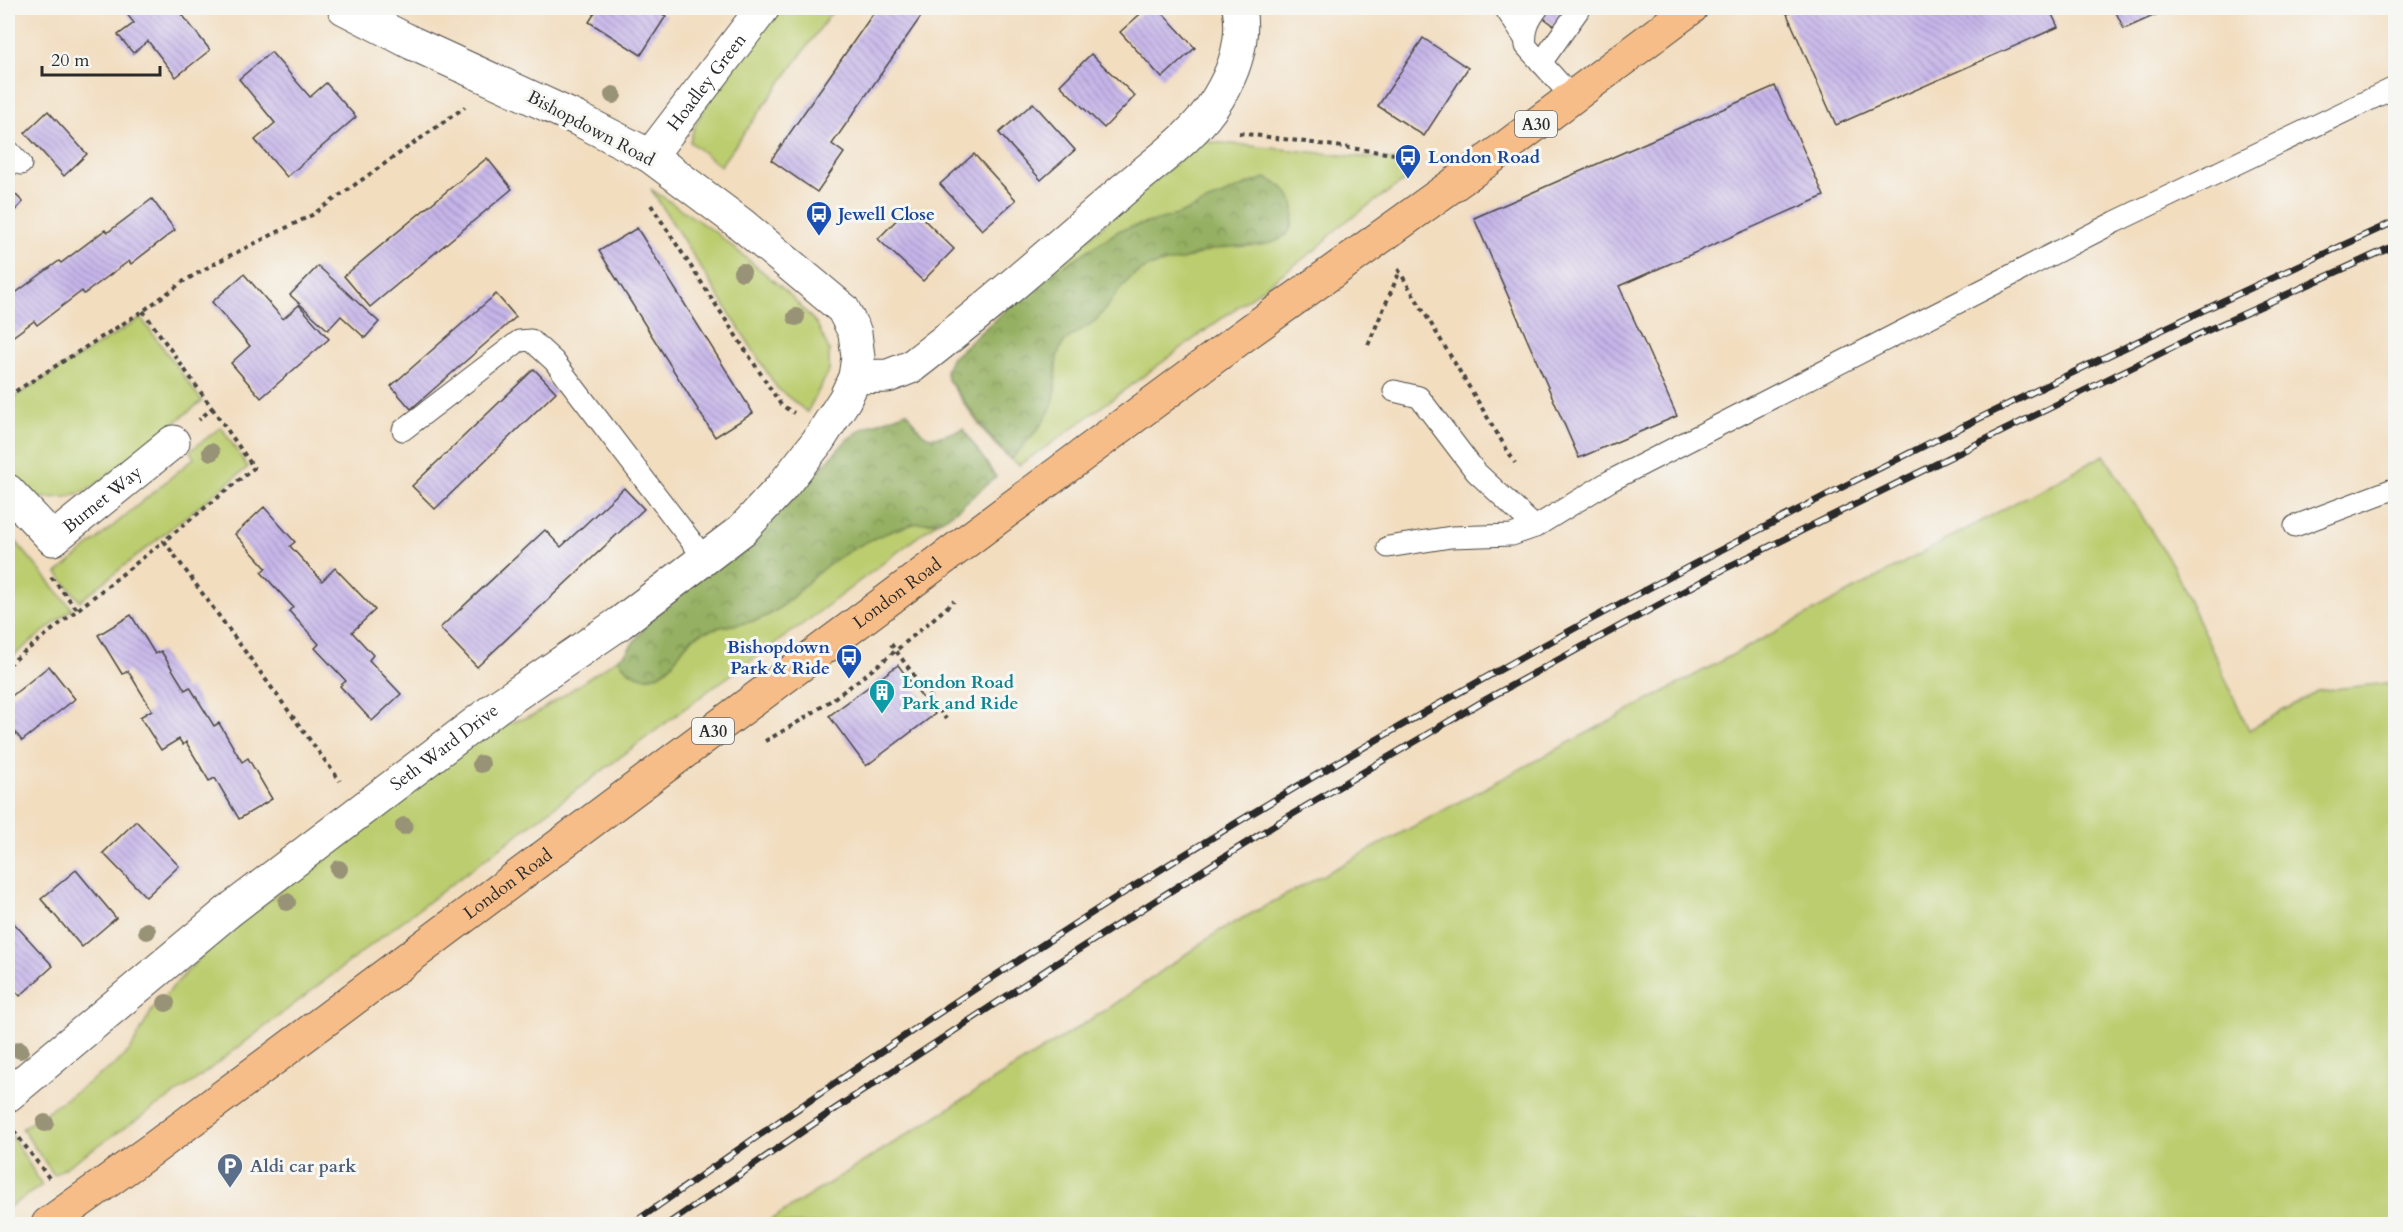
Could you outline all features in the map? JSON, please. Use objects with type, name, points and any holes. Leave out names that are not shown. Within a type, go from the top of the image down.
[{"type":"highway","name":"London Road","points":[[60,1216],[1243,336],[1506,147],[1691,8]]},
{"type":"street","name":"Bishopdown Road","points":[[344,8],[412,43],[500,82],[650,156],[741,224],[843,309],[855,333],[858,357],[855,377]]},
{"type":"street","name":"Hoadley Green","points":[[650,156],[763,8]]},
{"type":"street","points":[[855,377],[888,376],[911,367],[1059,245],[1194,128],[1217,100],[1233,71],[1240,47],[1242,23],[1239,8]]},
{"type":"street","name":"Seth Ward Drive","points":[[8,1095],[230,910],[496,707],[620,623],[742,530],[781,488],[824,431],[845,399],[855,377]]},
{"type":"street","name":"Burnet Way","points":[[8,491],[53,539],[173,442]]},
{"type":"lane","points":[[1505,8],[1525,39],[1529,51],[1572,96]]},
{"type":"lane","points":[[1525,39],[1528,20],[1538,8]]},
{"type":"lane","points":[[1541,63],[1580,8]]},
{"type":"lane","points":[[1388,547],[1451,537],[1512,535],[1534,526],[1610,480],[2094,232],[2396,87]]},
{"type":"lane","points":[[403,430],[519,341],[531,340],[554,361],[705,559]]},
{"type":"lane","points":[[1394,391],[1419,397],[1476,472],[1534,526]]},
{"type":"lane","points":[[2295,526],[2396,488]]},
{"type":"path","points":[[8,396],[143,311],[184,281],[312,215],[478,98],[492,103],[500,82]]},
{"type":"path","points":[[1194,128],[1409,156],[1422,167]]},
{"type":"path","points":[[650,156],[638,186],[781,405],[824,431]]},
{"type":"path","points":[[1379,238],[1517,466]]},
{"type":"path","points":[[1368,345],[1400,273]]},
{"type":"path","points":[[8,665],[254,468],[143,311]]},
{"type":"path","points":[[173,442],[212,408]]},
{"type":"path","points":[[164,541],[363,810]]},
{"type":"path","points":[[869,614],[946,719]]},
{"type":"path","points":[[8,1122],[60,1216]]},
{"type":"green space","points":[[780,8],[835,8],[720,166],[690,142],[694,128],[714,93]]},
{"type":"green space","points":[[1201,141],[1402,161],[1412,175],[1341,225],[1319,247],[1019,465],[999,449],[989,437],[947,378],[946,371],[951,359]]},
{"type":"green space","points":[[1265,178],[1281,186],[1293,203],[1293,223],[1287,233],[1279,240],[1269,244],[1216,249],[1182,260],[1151,266],[1128,280],[1096,320],[1063,344],[1057,358],[1055,395],[1050,411],[1011,460],[986,431],[947,378],[946,371],[951,359],[1035,284],[1120,230],[1177,215]]},
{"type":"green space","points":[[651,189],[716,233],[787,292],[817,324],[829,350],[829,371],[807,412],[777,388]]},
{"type":"green space","points":[[141,318],[202,401],[94,486],[81,493],[66,497],[41,498],[29,494],[8,475],[8,401]]},
{"type":"green space","points":[[907,412],[931,449],[963,429],[996,477],[811,618],[708,691],[388,932],[193,1082],[54,1175],[22,1129],[117,1063],[131,1049],[152,1010],[203,954],[256,910],[487,731],[534,715],[626,653],[650,620],[787,505],[848,439],[864,428]]},
{"type":"green space","points":[[907,412],[919,430],[930,437],[963,429],[996,477],[947,517],[935,522],[903,527],[848,552],[828,565],[779,609],[770,614],[752,622],[710,630],[694,637],[685,645],[671,666],[661,673],[642,677],[631,672],[622,664],[618,659],[626,653],[650,620],[787,505],[848,439],[864,428]]},
{"type":"green space","points":[[221,427],[248,467],[80,601],[57,573],[194,458],[190,451]]},
{"type":"green space","points":[[2104,455],[2173,566],[2249,730],[2317,691],[2395,682],[2395,1224],[764,1224],[1109,1008],[1219,931]]},
{"type":"green space","points":[[8,532],[72,609],[8,660]]},
{"type":"green space","points":[[10,1133],[42,1185],[8,1208],[8,1134]]},
{"type":"building","points":[[122,8],[177,8],[210,50],[176,77],[148,41],[133,53],[118,35],[134,23]]},
{"type":"building","points":[[598,8],[652,8],[666,16],[641,55],[589,22]]},
{"type":"building","points":[[877,8],[927,8],[832,144],[844,153],[817,192],[771,160]]},
{"type":"building","points":[[1147,8],[1158,8],[1195,48],[1162,78],[1120,32]]},
{"type":"building","points":[[1530,8],[1592,8],[1570,37]]},
{"type":"building","points":[[1803,8],[2049,8],[2058,27],[1836,125],[1787,14]]},
{"type":"building","points":[[2114,8],[2171,8],[2124,29]]},
{"type":"building","points":[[1423,38],[1468,68],[1424,136],[1378,106]]},
{"type":"building","points":[[271,52],[310,97],[326,83],[356,117],[287,177],[255,140],[275,123],[239,79]]},
{"type":"building","points":[[1091,54],[1135,96],[1104,128],[1060,85]]},
{"type":"building","points":[[1775,86],[1824,196],[1619,286],[1677,416],[1579,458],[1474,218]]},
{"type":"building","points":[[1033,103],[1075,150],[1041,180],[999,133]]},
{"type":"building","points":[[48,111],[87,154],[64,176],[25,133]]},
{"type":"building","points":[[974,154],[1016,200],[982,230],[940,184]]},
{"type":"building","points":[[487,158],[512,189],[370,307],[344,276]]},
{"type":"building","points":[[8,187],[23,202],[8,218]]},
{"type":"building","points":[[152,199],[175,230],[131,264],[129,261],[84,294],[82,291],[37,325],[34,321],[8,340],[8,293],[11,290],[14,294],[105,230],[108,232]]},
{"type":"building","points":[[910,206],[954,249],[923,281],[878,239]]},
{"type":"building","points":[[637,228],[753,413],[715,437],[599,251]]},
{"type":"building","points":[[318,266],[379,322],[365,338],[341,316],[328,330],[290,295]]},
{"type":"building","points":[[244,274],[283,319],[299,305],[329,339],[261,398],[231,363],[250,346],[212,302]]},
{"type":"building","points":[[496,294],[516,317],[411,409],[391,386]]},
{"type":"building","points":[[534,369],[556,392],[435,509],[412,486]]},
{"type":"building","points":[[624,488],[644,509],[477,667],[440,628],[545,530],[561,547]]},
{"type":"building","points":[[264,507],[295,542],[290,546],[322,581],[335,568],[375,610],[352,632],[373,655],[369,660],[401,694],[372,721],[340,686],[346,681],[315,648],[319,644],[289,611],[293,607],[261,572],[266,568],[235,534]]},
{"type":"building","points":[[131,615],[155,654],[161,651],[185,690],[190,687],[214,726],[219,723],[242,762],[248,758],[272,799],[239,819],[215,778],[209,781],[186,742],[183,745],[179,739],[161,750],[140,717],[152,710],[128,671],[122,674],[98,635]]},
{"type":"building","name":"London Road Park and Ride","points":[[898,665],[935,714],[866,766],[829,716]]},
{"type":"building","points":[[49,666],[75,699],[22,741],[8,723],[8,699]]},
{"type":"building","points":[[136,821],[179,866],[146,897],[103,853]]},
{"type":"building","points":[[76,870],[116,918],[82,947],[41,899]]},
{"type":"building","points":[[11,920],[53,966],[20,996],[8,982],[8,923]]},
{"type":"railway","points":[[632,1224],[868,1060],[1028,954],[1189,852],[1408,722],[1546,644],[1825,496],[2109,355],[2396,221]]},
{"type":"railway","points":[[668,1224],[835,1109],[1054,965],[1281,821],[1485,700],[1728,567],[2195,336],[2396,245]]},
{"type":"place","name":"London Road","points":[[1408,180]]},
{"type":"place","name":"Jewell Close","points":[[819,237]]},
{"type":"place","name":"Bishopdown Park & Ride","points":[[849,680]]},
{"type":"place","name":"London Road Park and Ride","points":[[882,715]]},
{"type":"place","name":"Aldi car park","points":[[230,1189]]}]
